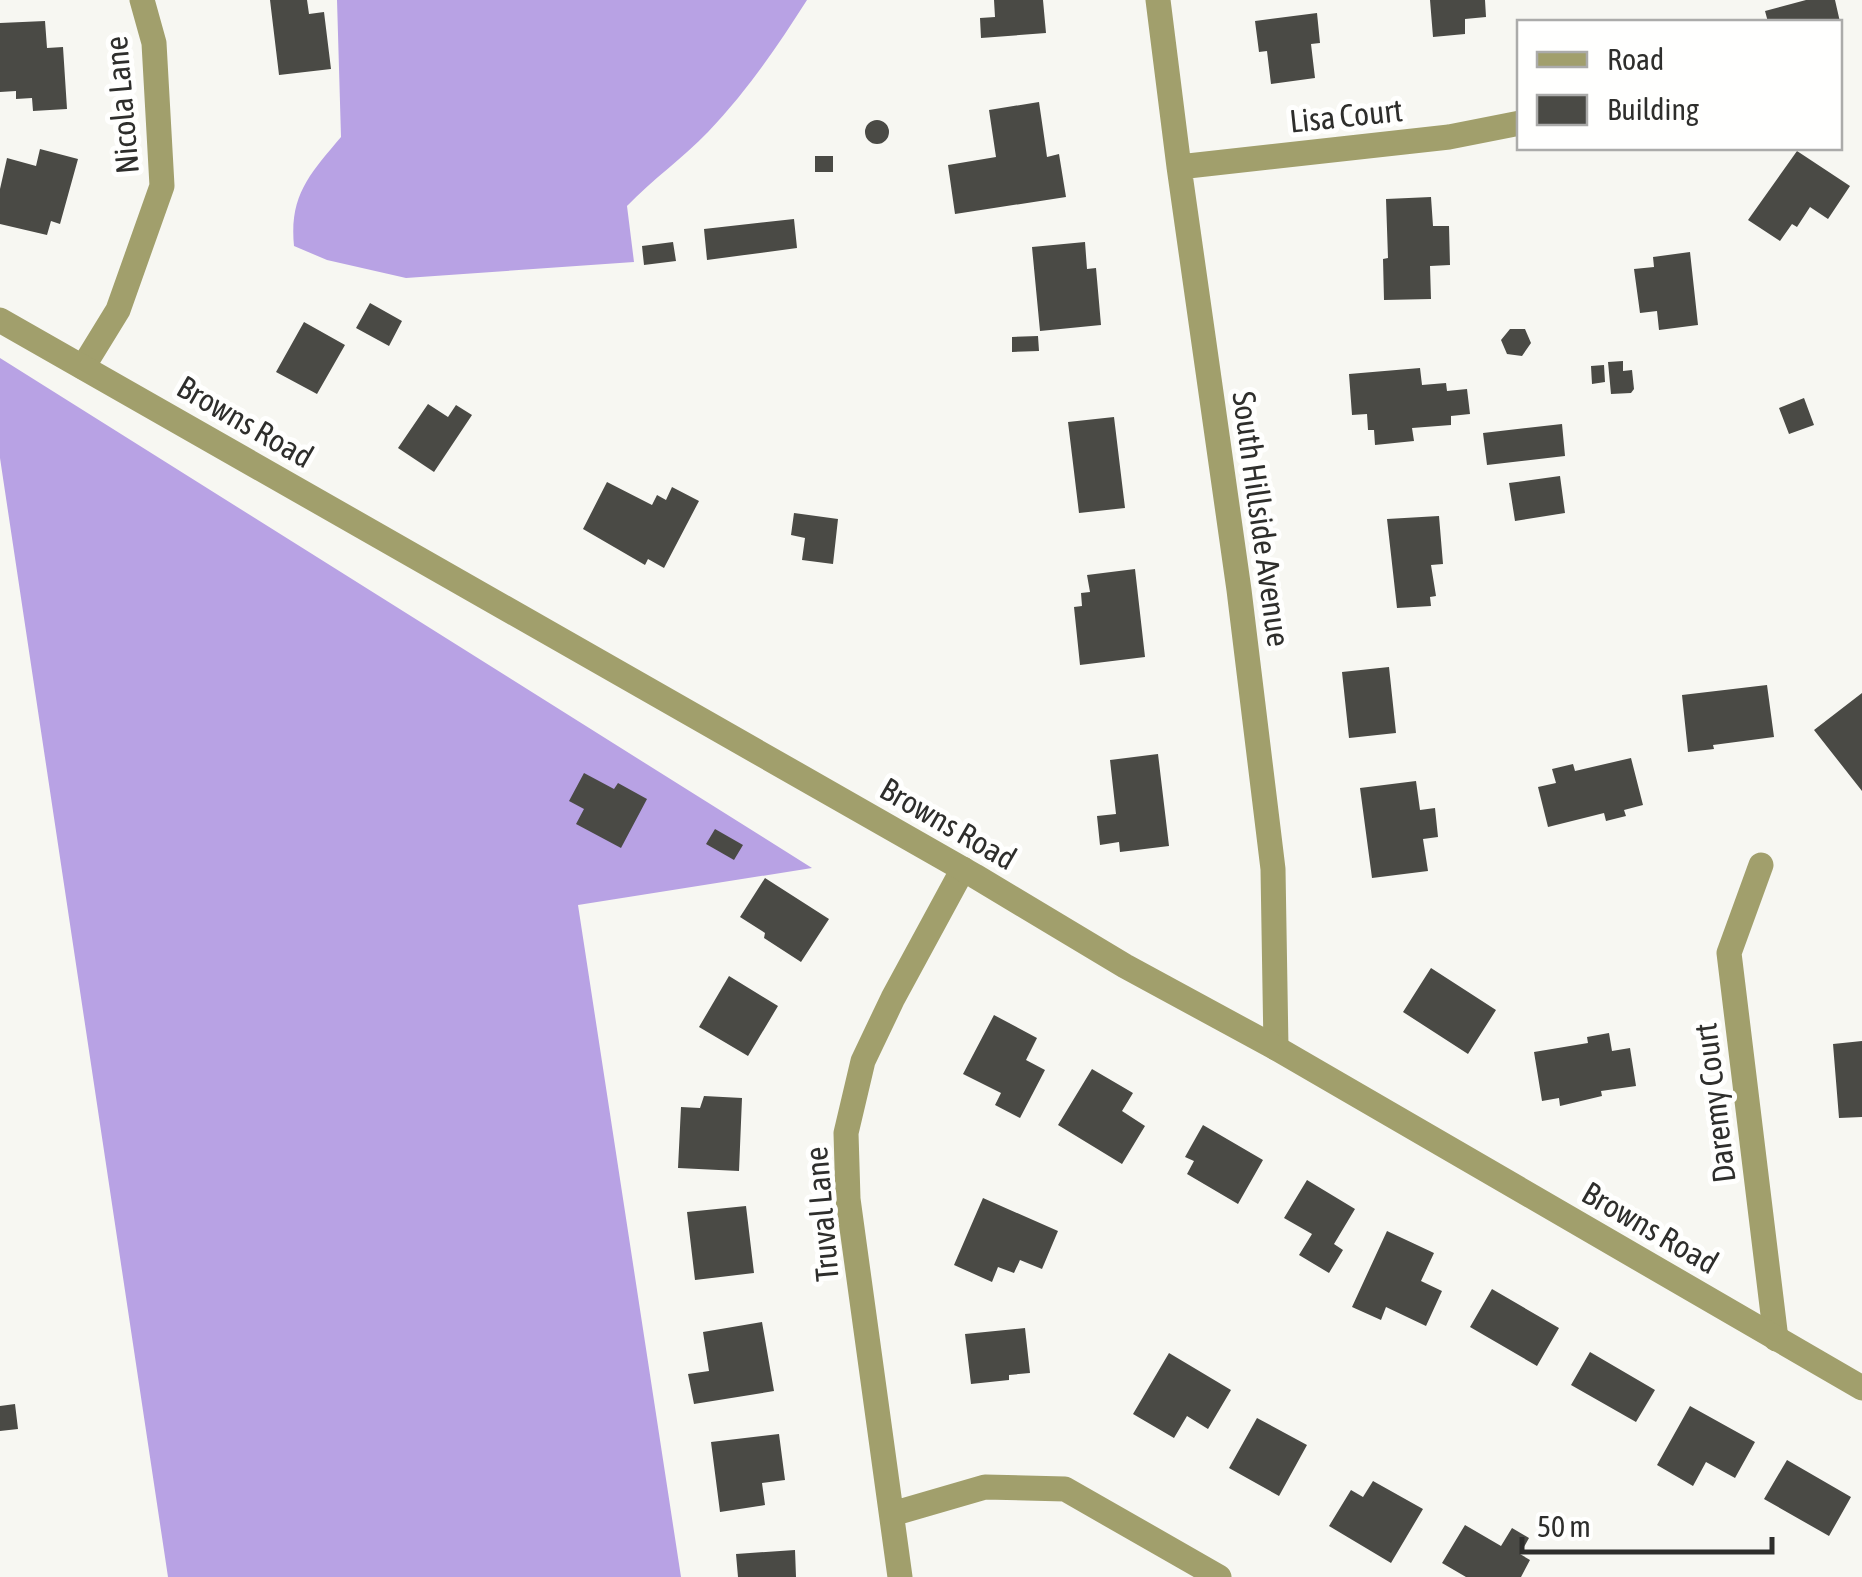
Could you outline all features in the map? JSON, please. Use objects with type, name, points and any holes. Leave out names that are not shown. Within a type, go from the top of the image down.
[{"type":"street","name":"Nicola Lane","points":[[84,367],[118,310],[162,186],[154,43],[142,0]]},
{"type":"street","name":"South Hillside Avenue","points":[[1158,0],[1178,167],[1240,590],[1274,869],[1276,1048]]},
{"type":"street","name":"Lisa Court","points":[[1178,167],[1450,137],[1517,124]]},
{"type":"street","name":"Browns Road","points":[[0,320],[963,869],[1125,966],[1276,1048],[1862,1388]]},
{"type":"street","name":"Daremy Court","points":[[1760,864],[1729,953],[1776,1339]]},
{"type":"street","name":"Truval Lane","points":[[900,1577],[848,1198],[846,1133],[863,1061],[892,998],[963,869]]},
{"type":"street","points":[[892,1514],[985,1487],[1065,1489],[1219,1577]]},
{"type":"shaded area","points":[[337,0],[807,0],[761,68],[722,116],[627,206],[634,262],[406,278],[327,260],[294,246],[298,199],[311,174],[341,137]]},
{"type":"shaded area","points":[[0,358],[812,868],[578,905],[681,1577],[168,1577],[0,458]]},
{"type":"building","points":[[270,0],[307,0],[309,14],[324,12],[331,69],[279,75]]},
{"type":"building","points":[[994,0],[1043,0],[1046,33],[981,38],[980,18],[995,17]]},
{"type":"building","points":[[1430,0],[1485,0],[1486,17],[1465,19],[1465,34],[1433,37]]},
{"type":"building","points":[[1806,0],[1835,0],[1840,20],[1767,20],[1765,11]]},
{"type":"building","points":[[1317,13],[1320,43],[1311,44],[1315,78],[1271,84],[1267,51],[1259,52],[1255,21]]},
{"type":"building","points":[[45,21],[47,48],[63,47],[67,109],[33,111],[32,98],[16,99],[16,91],[0,92],[0,23]]},
{"type":"building","points":[[1039,102],[1047,157],[1059,154],[1066,197],[955,214],[948,165],[996,157],[989,110]]},
{"type":"building","points":[[877,120],[886,123],[886,141],[877,144],[868,141],[865,132],[868,123]]},
{"type":"building","points":[[40,149],[78,159],[60,224],[51,221],[47,235],[0,224],[0,189],[7,158],[36,166]]},
{"type":"building","points":[[1797,151],[1850,186],[1828,219],[1810,207],[1797,227],[1792,224],[1780,241],[1748,220]]},
{"type":"building","points":[[815,156],[833,156],[833,172],[815,172]]},
{"type":"building","points":[[1431,197],[1433,226],[1449,226],[1450,265],[1430,266],[1431,299],[1384,300],[1383,259],[1388,258],[1386,199]]},
{"type":"building","points":[[794,219],[797,248],[707,260],[704,229]]},
{"type":"building","points":[[673,242],[676,261],[644,265],[642,246]]},
{"type":"building","points":[[1085,242],[1087,269],[1096,268],[1101,325],[1040,331],[1032,247]]},
{"type":"building","points":[[1690,252],[1698,325],[1659,330],[1657,311],[1640,313],[1634,269],[1654,267],[1653,257]]},
{"type":"building","points":[[370,303],[402,321],[389,346],[356,328]]},
{"type":"building","points":[[304,322],[345,345],[317,394],[276,372]]},
{"type":"building","points":[[1510,329],[1525,329],[1531,343],[1522,356],[1507,354],[1501,340]]},
{"type":"building","points":[[1038,336],[1039,351],[1012,352],[1012,337]]},
{"type":"building","points":[[1623,361],[1623,371],[1632,370],[1634,389],[1631,393],[1611,394],[1608,362]]},
{"type":"building","points":[[1604,365],[1605,382],[1592,384],[1591,366]]},
{"type":"building","points":[[1420,368],[1422,385],[1446,383],[1447,391],[1467,389],[1470,414],[1451,416],[1451,425],[1412,428],[1414,441],[1375,445],[1374,430],[1368,430],[1367,414],[1352,415],[1349,374]]},
{"type":"building","points":[[1804,398],[1814,425],[1789,434],[1779,408]]},
{"type":"building","points":[[428,404],[448,417],[456,405],[472,415],[434,472],[398,448]]},
{"type":"building","points":[[1114,417],[1125,508],[1079,513],[1068,422]]},
{"type":"building","points":[[1562,424],[1565,456],[1487,465],[1483,433]]},
{"type":"building","points":[[1560,476],[1565,513],[1515,521],[1509,483]]},
{"type":"building","points":[[607,482],[652,505],[657,495],[666,500],[672,487],[699,501],[664,568],[648,559],[645,565],[583,529]]},
{"type":"building","points":[[794,513],[838,519],[833,564],[802,560],[805,538],[791,535]]},
{"type":"building","points":[[1439,516],[1443,564],[1431,565],[1436,596],[1430,597],[1431,606],[1397,608],[1387,519]]},
{"type":"building","points":[[1135,569],[1145,657],[1080,665],[1074,607],[1082,606],[1081,593],[1090,592],[1087,575]]},
{"type":"building","points":[[1389,667],[1396,733],[1349,738],[1342,672]]},
{"type":"building","points":[[1767,685],[1774,737],[1688,752],[1682,695]]},
{"type":"building","points":[[1862,693],[1862,791],[1814,730]]},
{"type":"building","points":[[1158,754],[1169,846],[1120,852],[1119,842],[1100,845],[1097,816],[1116,814],[1110,760]]},
{"type":"building","points":[[1631,758],[1643,805],[1624,810],[1626,816],[1606,821],[1604,813],[1548,827],[1538,787],[1556,783],[1552,769],[1573,764],[1575,771]]},
{"type":"building","points":[[584,773],[614,789],[618,783],[647,799],[621,848],[576,824],[584,809],[569,801]]},
{"type":"building","points":[[1416,781],[1420,810],[1435,808],[1438,837],[1423,839],[1428,871],[1372,878],[1360,788]]},
{"type":"building","points":[[715,829],[743,845],[734,860],[706,844]]},
{"type":"building","points":[[765,878],[829,919],[801,962],[740,917]]},
{"type":"building","points":[[1431,968],[1496,1010],[1468,1054],[1403,1012]]},
{"type":"building","points":[[729,976],[778,1006],[748,1056],[699,1027]]},
{"type":"building","points":[[994,1015],[1037,1038],[1026,1060],[1045,1070],[1020,1118],[995,1105],[1001,1093],[963,1074]]},
{"type":"building","points":[[1609,1033],[1612,1051],[1630,1048],[1636,1086],[1601,1091],[1602,1096],[1560,1106],[1559,1098],[1542,1101],[1534,1052],[1588,1043],[1587,1037]]},
{"type":"building","points":[[1862,1041],[1862,1117],[1839,1118],[1833,1044]]},
{"type":"building","points":[[1092,1069],[1133,1093],[1122,1111],[1145,1126],[1122,1164],[1058,1125]]},
{"type":"building","points":[[704,1096],[742,1098],[739,1171],[678,1168],[681,1107],[700,1108]]},
{"type":"building","points":[[1203,1125],[1263,1160],[1238,1204],[1187,1174],[1194,1161],[1185,1157]]},
{"type":"building","points":[[1307,1180],[1355,1209],[1334,1244],[1343,1250],[1329,1273],[1299,1255],[1312,1234],[1284,1218]]},
{"type":"building","points":[[983,1198],[1058,1231],[1042,1269],[1020,1260],[1014,1273],[998,1267],[992,1282],[954,1265]]},
{"type":"building","points":[[746,1206],[754,1273],[695,1280],[687,1212]]},
{"type":"building","points":[[1387,1231],[1434,1253],[1421,1281],[1442,1291],[1426,1326],[1386,1307],[1381,1320],[1352,1307]]},
{"type":"building","points":[[1492,1289],[1559,1328],[1537,1366],[1470,1327]]},
{"type":"building","points":[[762,1322],[774,1391],[694,1404],[688,1374],[709,1371],[703,1332]]},
{"type":"building","points":[[1025,1328],[1030,1373],[1009,1375],[1009,1380],[971,1384],[965,1334]]},
{"type":"building","points":[[1590,1352],[1655,1390],[1636,1422],[1571,1385]]},
{"type":"building","points":[[1169,1353],[1231,1390],[1208,1429],[1187,1416],[1174,1438],[1133,1414]]},
{"type":"building","points":[[15,1404],[18,1429],[0,1431],[0,1406]]},
{"type":"building","points":[[1690,1406],[1755,1442],[1735,1478],[1706,1462],[1693,1486],[1657,1465]]},
{"type":"building","points":[[1257,1418],[1307,1445],[1279,1496],[1229,1468]]},
{"type":"building","points":[[779,1434],[785,1480],[762,1483],[765,1505],[720,1512],[711,1442]]},
{"type":"building","points":[[1787,1460],[1851,1497],[1829,1536],[1764,1499]]},
{"type":"building","points":[[1373,1481],[1423,1509],[1391,1563],[1329,1526],[1351,1490],[1363,1497]]},
{"type":"building","points":[[1465,1525],[1501,1546],[1512,1528],[1529,1538],[1520,1554],[1530,1560],[1521,1577],[1466,1577],[1442,1563]]},
{"type":"building","points":[[795,1550],[796,1577],[738,1577],[736,1554]]}]
